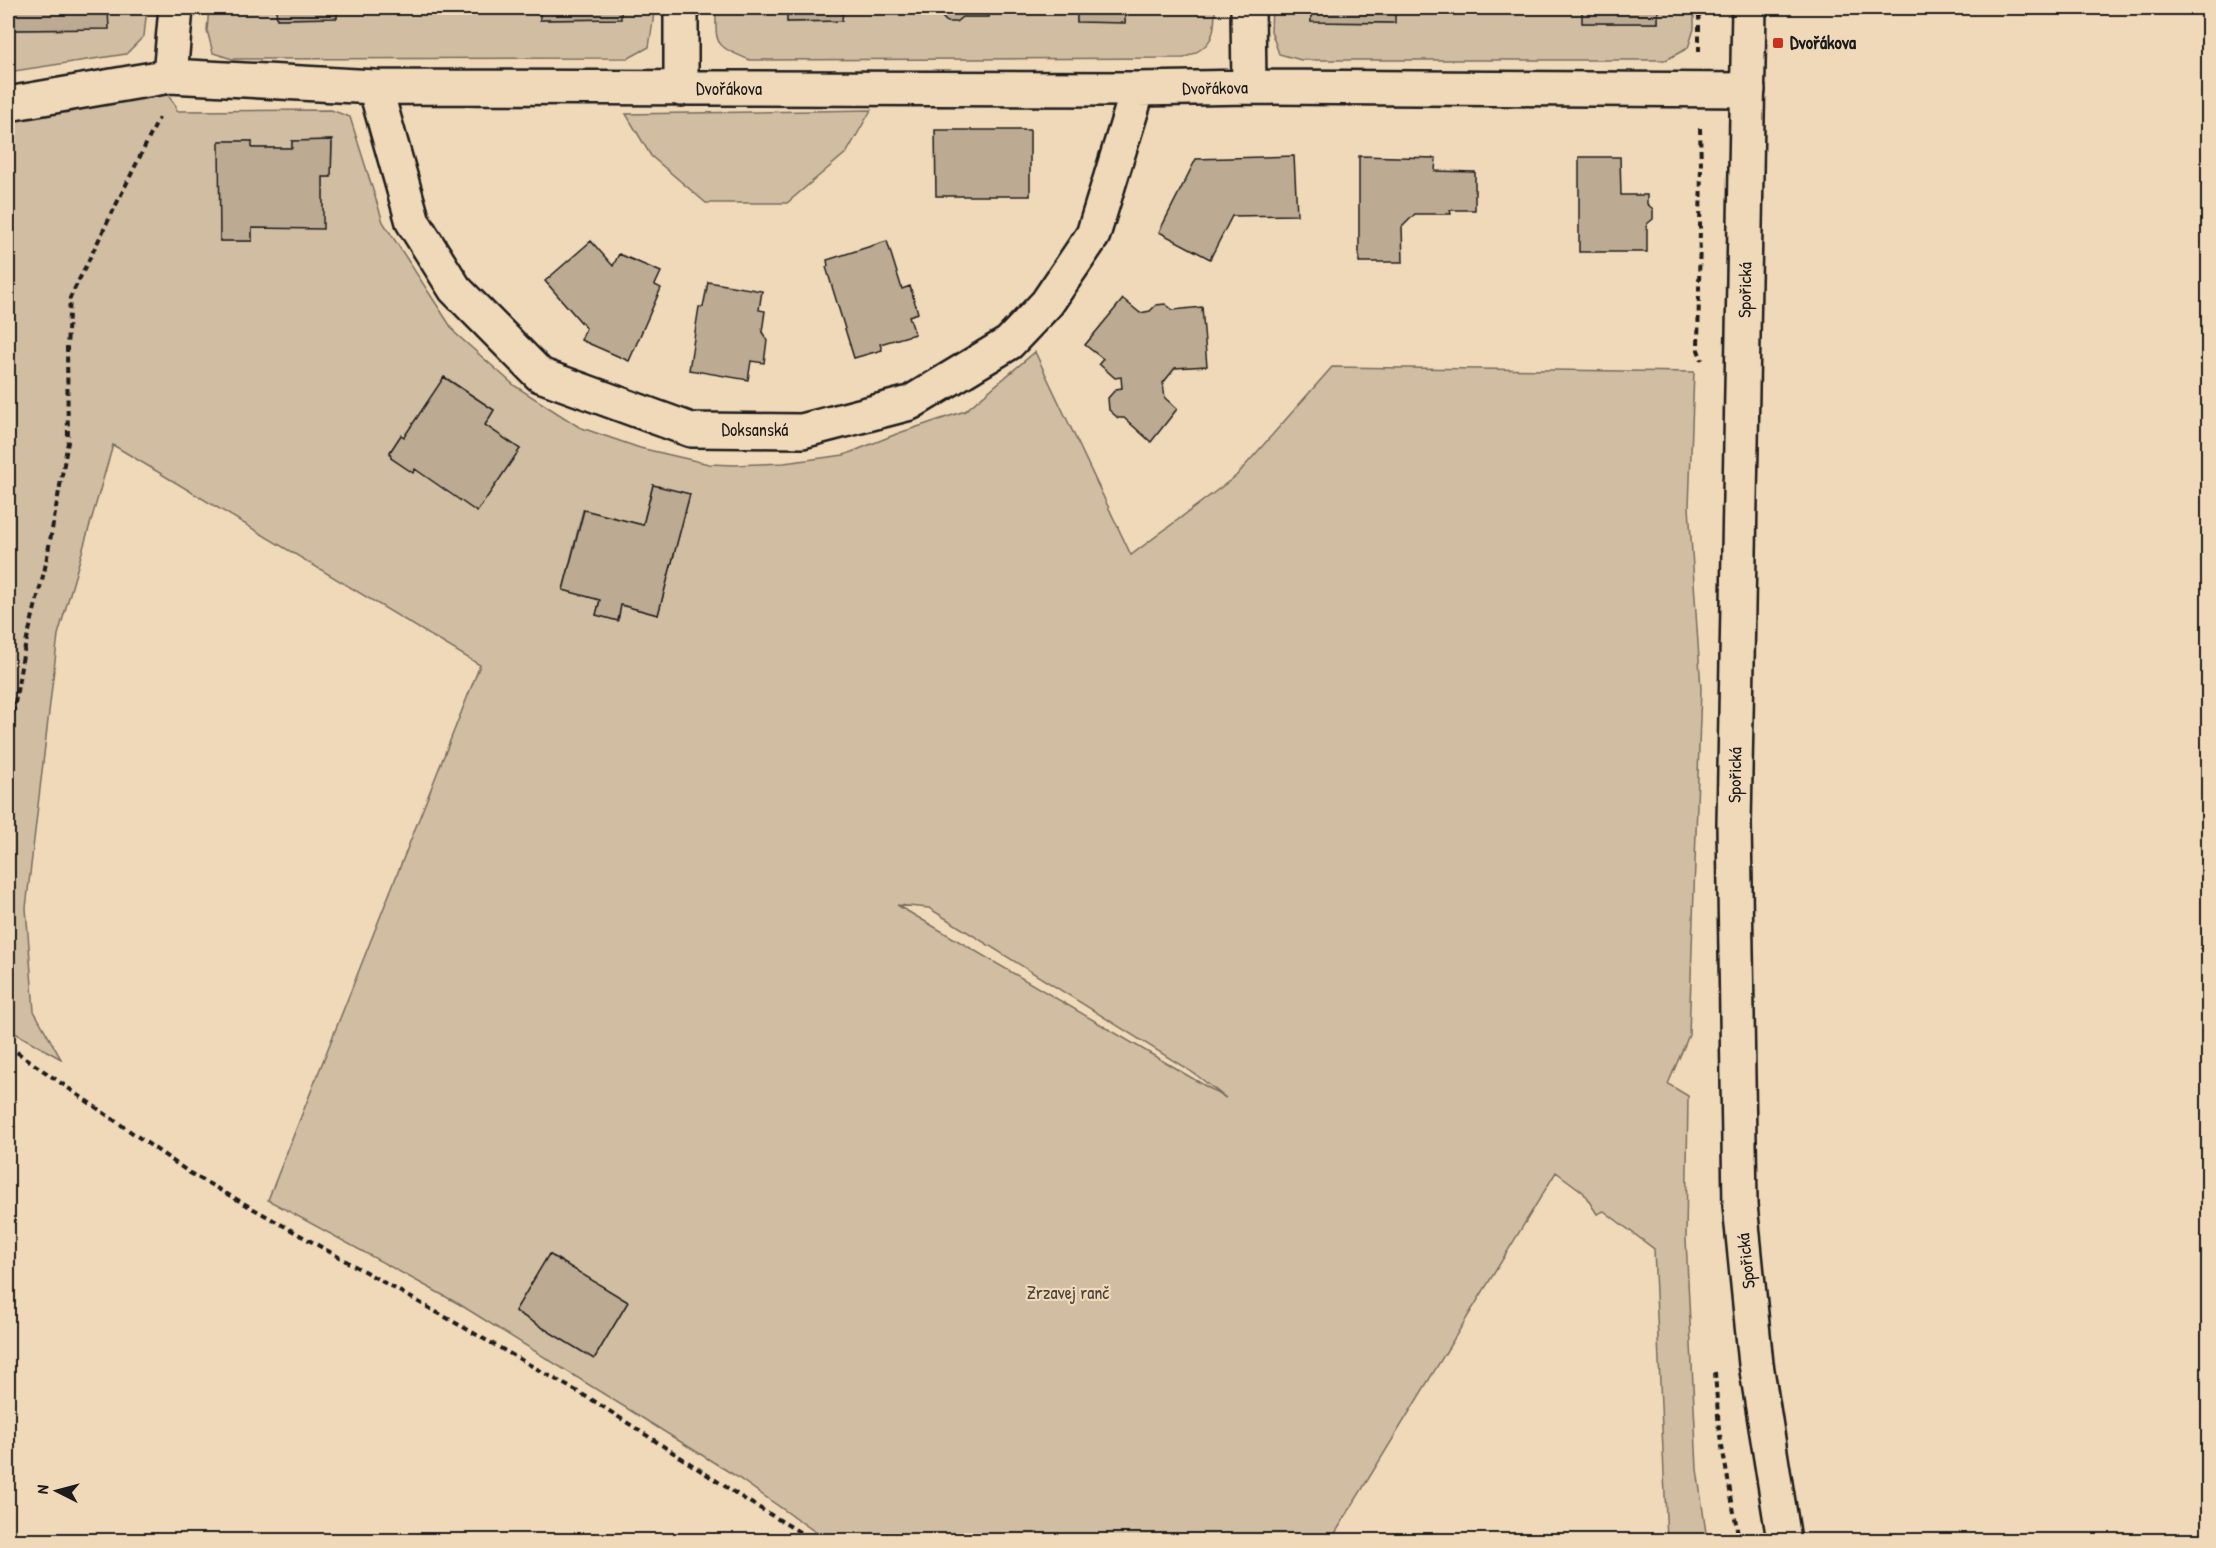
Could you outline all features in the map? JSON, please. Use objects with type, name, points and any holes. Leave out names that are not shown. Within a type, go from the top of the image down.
[{"type":"street","points":[[170,76],[176,8]]},
{"type":"street","points":[[681,8],[681,89]]},
{"type":"street","points":[[1248,8],[1249,87]]},
{"type":"street","name":"Spořická","points":[[1749,8],[1734,824],[1740,1193],[1756,1364],[1784,1540]]},
{"type":"street","name":"Dvořákova","points":[[8,104],[170,76],[375,87],[681,89],[1249,87],[1748,90]]},
{"type":"street","name":"Doksanská","points":[[375,87],[413,222],[455,289],[540,375],[691,430],[791,431],[802,431],[910,402],[1009,342],[1047,303],[1093,235],[1138,89]]},
{"type":"path","points":[[8,745],[23,655],[45,568],[68,442],[67,347],[70,298],[157,125],[170,76]]},
{"type":"path","points":[[8,1046],[190,1173],[594,1401],[746,1500],[813,1540]]},
{"type":"green space","points":[[8,8],[13,8],[13,30],[108,29],[108,9],[147,8],[144,36],[126,54],[8,72]]},
{"type":"green space","points":[[209,8],[276,8],[277,19],[337,18],[337,8],[540,8],[540,20],[620,19],[621,8],[654,8],[649,47],[629,58],[232,59],[213,53],[207,30]]},
{"type":"green space","points":[[716,8],[787,8],[787,22],[842,21],[843,8],[933,8],[933,16],[941,16],[947,22],[962,17],[989,17],[989,8],[1077,8],[1077,21],[1125,22],[1125,8],[1215,8],[1213,34],[1210,40],[1201,50],[1184,58],[750,60],[729,51],[719,42],[716,30]]},
{"type":"green space","points":[[1272,8],[1311,8],[1311,22],[1394,23],[1395,8],[1582,8],[1583,23],[1658,23],[1658,8],[1694,8],[1694,29],[1688,48],[1666,60],[1301,60],[1279,54],[1271,31]]},
{"type":"green space","name":"Zrzavej ranč","points":[[158,82],[176,106],[176,111],[331,110],[350,117],[383,222],[455,333],[515,386],[579,427],[640,448],[709,464],[784,463],[844,455],[899,433],[965,411],[1035,352],[1131,555],[1236,476],[1332,367],[1694,372],[1689,507],[1701,689],[1689,1035],[1668,1084],[1688,1096],[1686,1239],[1697,1469],[1707,1540],[1667,1540],[1654,1249],[1604,1211],[1597,1214],[1583,1192],[1556,1172],[1331,1540],[827,1540],[734,1475],[459,1304],[268,1200],[480,665],[113,445],[58,635],[26,908],[34,1011],[61,1059],[8,1029],[8,114]],"holes":[[[332,140],[331,177],[323,177],[322,228],[252,228],[252,241],[220,241],[220,141],[251,141],[252,148],[292,148],[292,141]],[[445,377],[494,410],[485,425],[520,449],[415,469],[413,472],[391,458],[390,452],[401,435],[404,437]],[[653,485],[690,494],[658,615],[621,605],[617,620],[596,615],[600,600],[563,590],[583,510],[643,525]],[[897,905],[929,908],[1195,1074],[1226,1098]],[[549,1255],[628,1302],[594,1359],[515,1311]]]},
{"type":"green space","points":[[871,110],[847,152],[787,203],[706,203],[651,156],[626,114]]},
{"type":"building","points":[[13,8],[124,9],[108,9],[109,29],[13,30]]},
{"type":"building","points":[[276,8],[337,8],[337,18],[277,19]]},
{"type":"building","points":[[540,8],[621,8],[621,19],[540,20]]},
{"type":"building","points":[[787,8],[843,8],[842,21],[787,22]]},
{"type":"building","points":[[933,8],[989,8],[989,17],[962,17],[956,22],[947,22],[941,16],[932,16]]},
{"type":"building","points":[[1077,8],[1125,8],[1125,23],[1077,22]]},
{"type":"building","points":[[1311,8],[1395,8],[1395,23],[1311,22]]},
{"type":"building","points":[[1582,8],[1658,8],[1658,23],[1582,23]]},
{"type":"building","points":[[935,130],[1030,130],[1030,196],[936,196]]},
{"type":"building","points":[[332,140],[331,177],[323,177],[323,229],[252,228],[252,241],[220,241],[219,141],[252,141],[252,148],[292,148],[292,141]]},
{"type":"building","points":[[1294,156],[1297,215],[1232,216],[1210,259],[1159,232],[1196,159]]},
{"type":"building","points":[[1359,156],[1436,158],[1435,171],[1475,172],[1475,210],[1450,210],[1451,214],[1415,214],[1402,227],[1403,262],[1359,262]]},
{"type":"building","points":[[1579,157],[1620,157],[1621,195],[1647,195],[1647,204],[1653,209],[1653,219],[1647,224],[1647,252],[1579,252]]},
{"type":"building","points":[[591,241],[613,266],[619,254],[661,272],[655,285],[661,288],[629,361],[581,340],[586,328],[545,281]]},
{"type":"building","points":[[887,241],[902,289],[910,286],[918,313],[909,316],[915,334],[880,344],[882,350],[854,358],[826,267],[828,266],[827,260]]},
{"type":"building","points":[[708,282],[762,291],[759,310],[765,311],[762,332],[767,340],[764,363],[751,361],[748,380],[689,370],[699,307],[703,307]]},
{"type":"building","points":[[1123,299],[1140,313],[1150,311],[1156,305],[1165,304],[1173,310],[1202,307],[1207,366],[1175,368],[1163,383],[1165,398],[1177,409],[1151,442],[1124,418],[1118,418],[1109,410],[1108,398],[1116,389],[1122,388],[1121,377],[1115,378],[1099,364],[1103,359],[1085,345]]},
{"type":"building","points":[[444,377],[494,410],[485,425],[520,449],[477,512],[415,469],[413,473],[391,458],[390,452],[401,435],[404,437]]},
{"type":"building","points":[[653,485],[690,494],[658,615],[621,605],[618,621],[596,615],[600,600],[563,590],[584,510],[643,525]]},
{"type":"building","points":[[549,1254],[628,1302],[594,1359],[515,1311]]},
{"type":"place","name":"Dvořákova","points":[[1778,43]]}]
